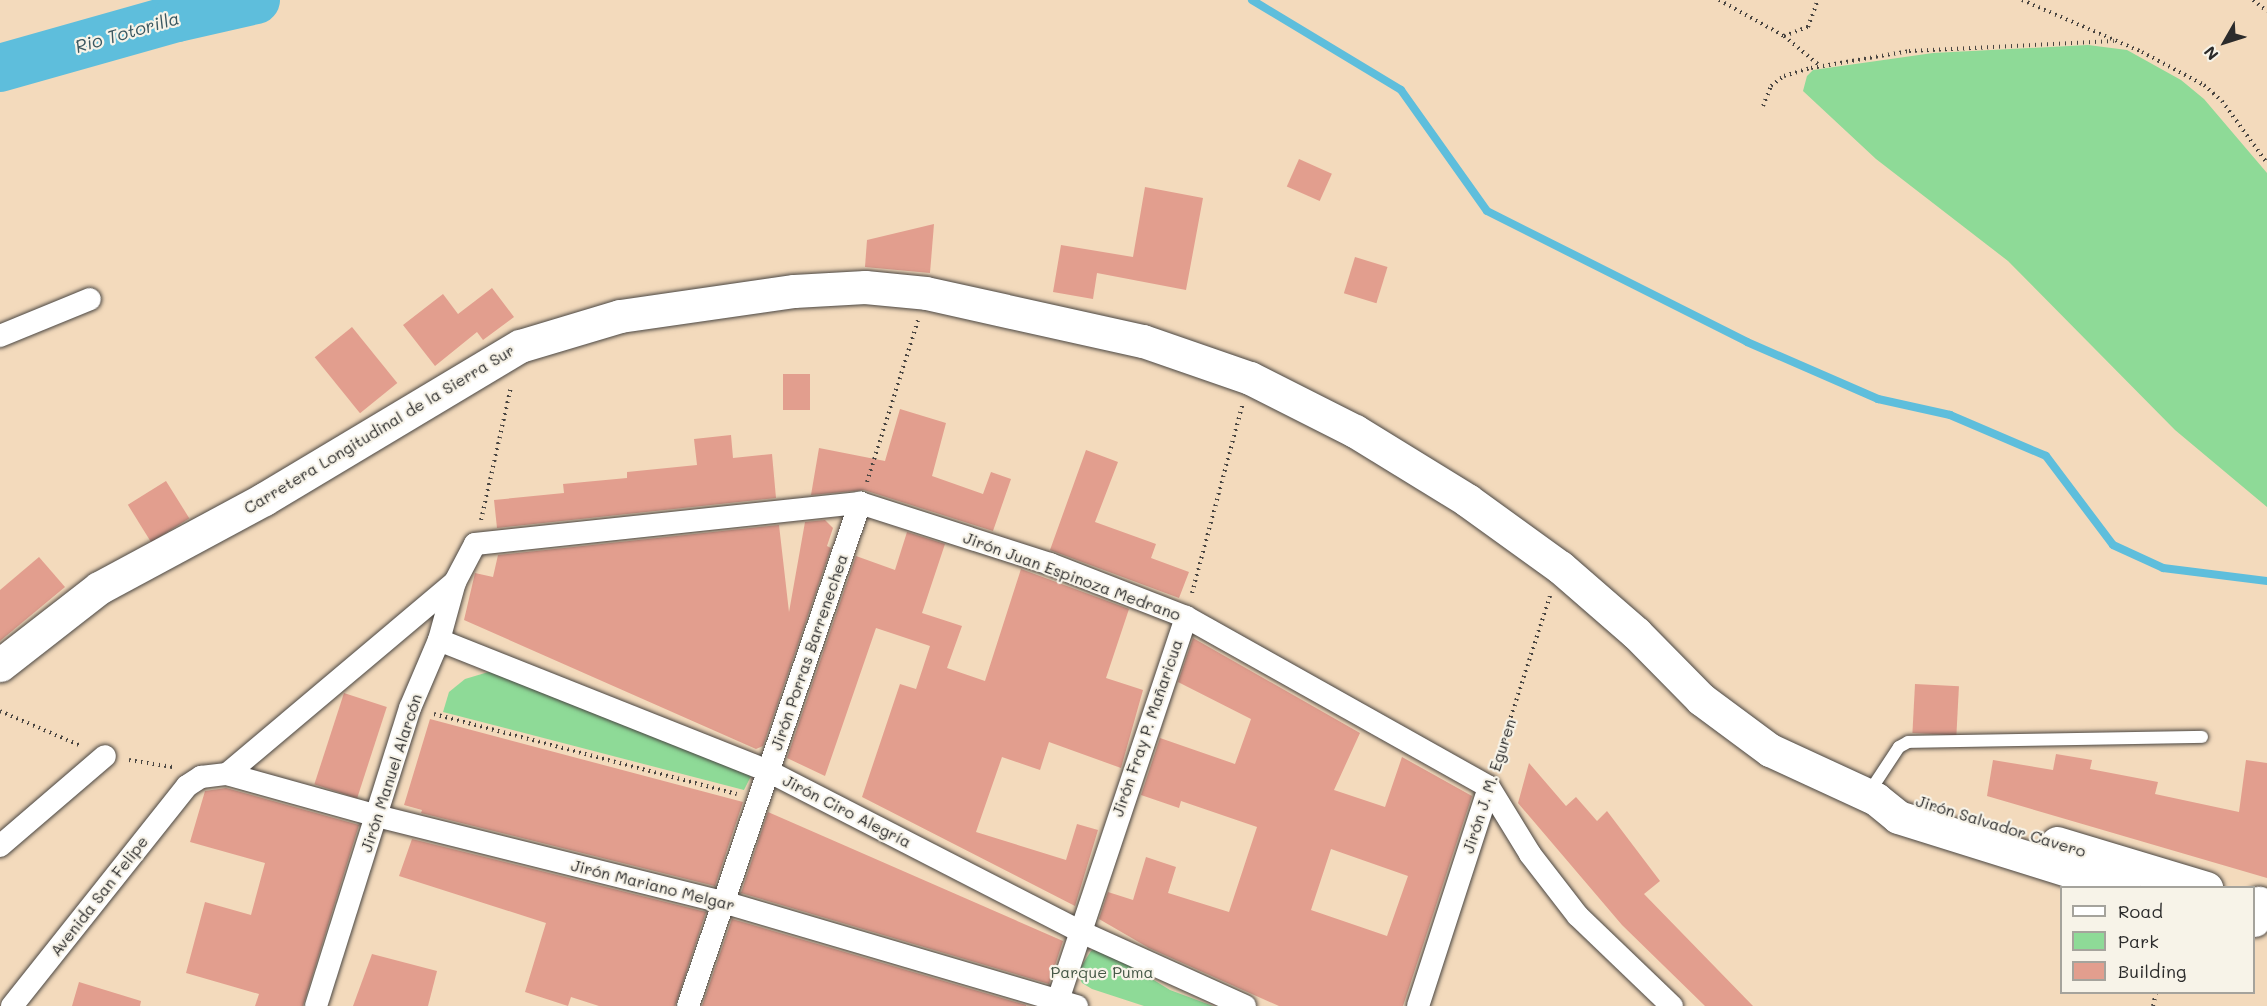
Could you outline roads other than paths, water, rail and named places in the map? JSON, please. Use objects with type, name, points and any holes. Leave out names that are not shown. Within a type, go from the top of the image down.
[{"type":"highway","name":"Carretera Longitudinal de la Sierra Sur","points":[[0,665],[99,588],[264,499],[520,346],[620,316],[794,291],[865,287],[926,294],[1143,341],[1250,378],[1355,431],[1467,500],[1560,567],[1735,727],[1770,750],[1872,797]]},
{"type":"highway","name":"Jirón Salvador Cavero","points":[[1872,797],[1898,817],[2118,886]]},
{"type":"highway","name":"Jirón Salvador Cavero","points":[[1872,797],[1903,797],[2199,886]]},
{"type":"street","points":[[0,336],[90,299]]},
{"type":"street","name":"Jirón Juan Espinoza Medrano","points":[[475,544],[860,503],[1050,564],[1186,617],[1489,787],[1530,854],[1578,916],[1633,973],[1672,1006]]},
{"type":"street","name":"Jirón Porras Barrenechea","points":[[688,1006],[860,503]]},
{"type":"street","name":"Jirón Manuel Alarcón","points":[[316,1006],[410,708],[439,640],[455,582],[475,544]]},
{"type":"street","points":[[227,774],[455,582]]},
{"type":"street","name":"Jirón Fray P. Mañaricua","points":[[1063,1005],[1079,931],[1186,617]]},
{"type":"street","name":"Jirón Ciro Alegría","points":[[439,640],[768,771],[1079,931],[1245,1006]]},
{"type":"street","points":[[0,846],[105,756]]},
{"type":"street","name":"Avenida San Felipe","points":[[12,1006],[187,786],[201,777],[227,774]]},
{"type":"street","name":"Jirón Mariano Melgar","points":[[227,774],[377,816],[723,902],[1063,1005]]},
{"type":"street","name":"Jirón J. M. Eguren","points":[[1418,1006],[1489,787]]},
{"type":"lane","points":[[1872,797],[1899,747],[1908,742],[2202,737]]},
{"type":"waterway","name":"Rio Totorilla","points":[[0,68],[177,18],[256,0]]},
{"type":"waterway","points":[[1252,0],[1401,90],[1487,211],[1747,342],[1878,399],[1950,415],[2046,456],[2113,545],[2163,568],[2267,581]]},
{"type":"park label","name":"Parque Puma","points":[[1102,972]]}]
